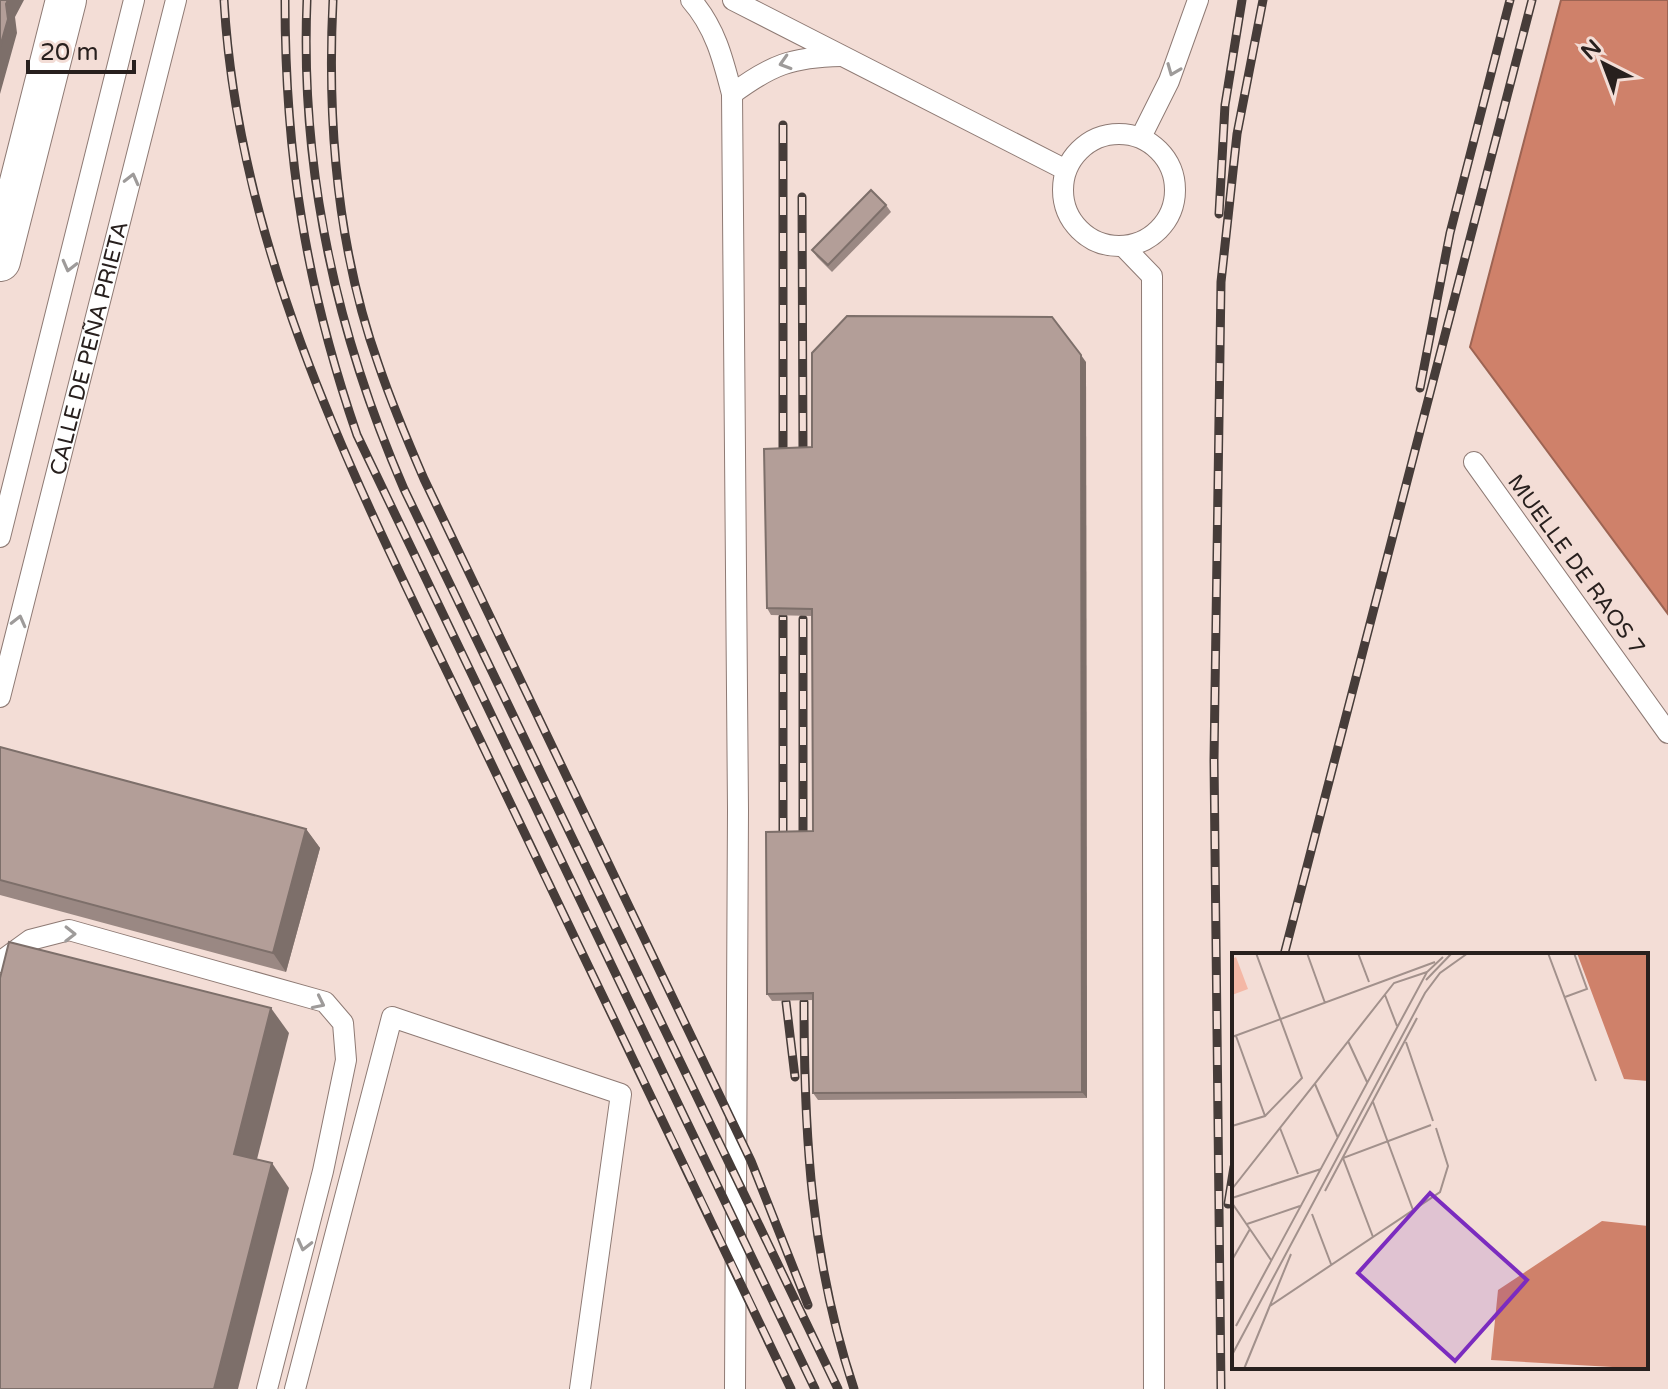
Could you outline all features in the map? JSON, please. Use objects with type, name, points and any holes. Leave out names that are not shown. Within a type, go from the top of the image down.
[{"type":"street","points":[[0,261],[66,0]]},
{"type":"lane","name":"CALLE DE PEÑA PRIETA","points":[[0,537],[134,0]]},
{"type":"lane","name":"CALLE DE PEÑA PRIETA","points":[[0,697],[176,0]]},
{"type":"lane","points":[[691,0],[705,16],[719,47],[732,94],[738,794],[735,1389]]},
{"type":"lane","points":[[733,0],[1066,170]]},
{"type":"lane","points":[[1141,137],[1169,81],[1198,0]]},
{"type":"lane","points":[[732,94],[766,69],[804,57],[846,56]]},
{"type":"lane","points":[[1125,248],[1160,230],[1172,211],[1176,189],[1159,149],[1141,137],[1119,133],[1098,138],[1079,150],[1066,170],[1063,191],[1067,212],[1080,230],[1098,243],[1125,248],[1152,276],[1154,1389]]},
{"type":"lane","name":"MUELLE DE RAOS 7","points":[[1474,462],[1668,733]]},
{"type":"lane","points":[[0,962],[30,940],[69,930],[325,1002],[343,1023],[346,1060],[323,1171],[267,1389]]},
{"type":"lane","points":[[295,1389],[392,1017],[621,1094],[580,1389]]},
{"type":"shaded area","points":[[1561,0],[1668,0],[1668,614],[1470,347]]},
{"type":"building","points":[[0,0],[8,0],[8,19],[0,47]]},
{"type":"building","points":[[871,190],[886,205],[828,265],[812,250]]},
{"type":"building","points":[[847,316],[1052,317],[1081,355],[1082,1092],[813,1093],[813,993],[767,994],[766,832],[813,831],[812,609],[767,608],[764,449],[812,447],[812,353]]},
{"type":"building","points":[[0,747],[306,829],[273,953],[0,880]]},
{"type":"building","points":[[9,942],[271,1008],[234,1154],[272,1163],[214,1389],[0,1389],[0,978]]},
{"type":"railway","points":[[224,0],[235,98],[254,194],[282,288],[315,381],[394,562],[791,1389]]},
{"type":"railway","points":[[285,0],[289,113],[302,220],[324,327],[357,435],[815,1389]]},
{"type":"railway","points":[[307,0],[306,63],[317,188],[342,311],[380,431],[404,489],[838,1389]]},
{"type":"railway","points":[[333,0],[334,139],[344,231],[365,322],[384,380],[424,479],[751,1161],[808,1305]]},
{"type":"railway","points":[[1219,214],[1225,105],[1242,0]]},
{"type":"railway","points":[[1221,1389],[1214,760],[1221,282],[1237,134],[1263,0]]},
{"type":"railway","points":[[1420,388],[1450,233],[1510,0]]},
{"type":"railway","points":[[1285,953],[1532,0]]},
{"type":"railway","points":[[783,125],[783,454]]},
{"type":"railway","points":[[802,197],[803,453]]},
{"type":"railway","points":[[783,617],[783,836]]},
{"type":"railway","points":[[803,619],[803,837]]},
{"type":"railway","points":[[786,1002],[795,1077]]},
{"type":"railway","points":[[804,1002],[808,1150],[819,1245],[828,1293],[854,1389]]},
{"type":"railway","points":[[1228,1204],[1232,1179]]}]
